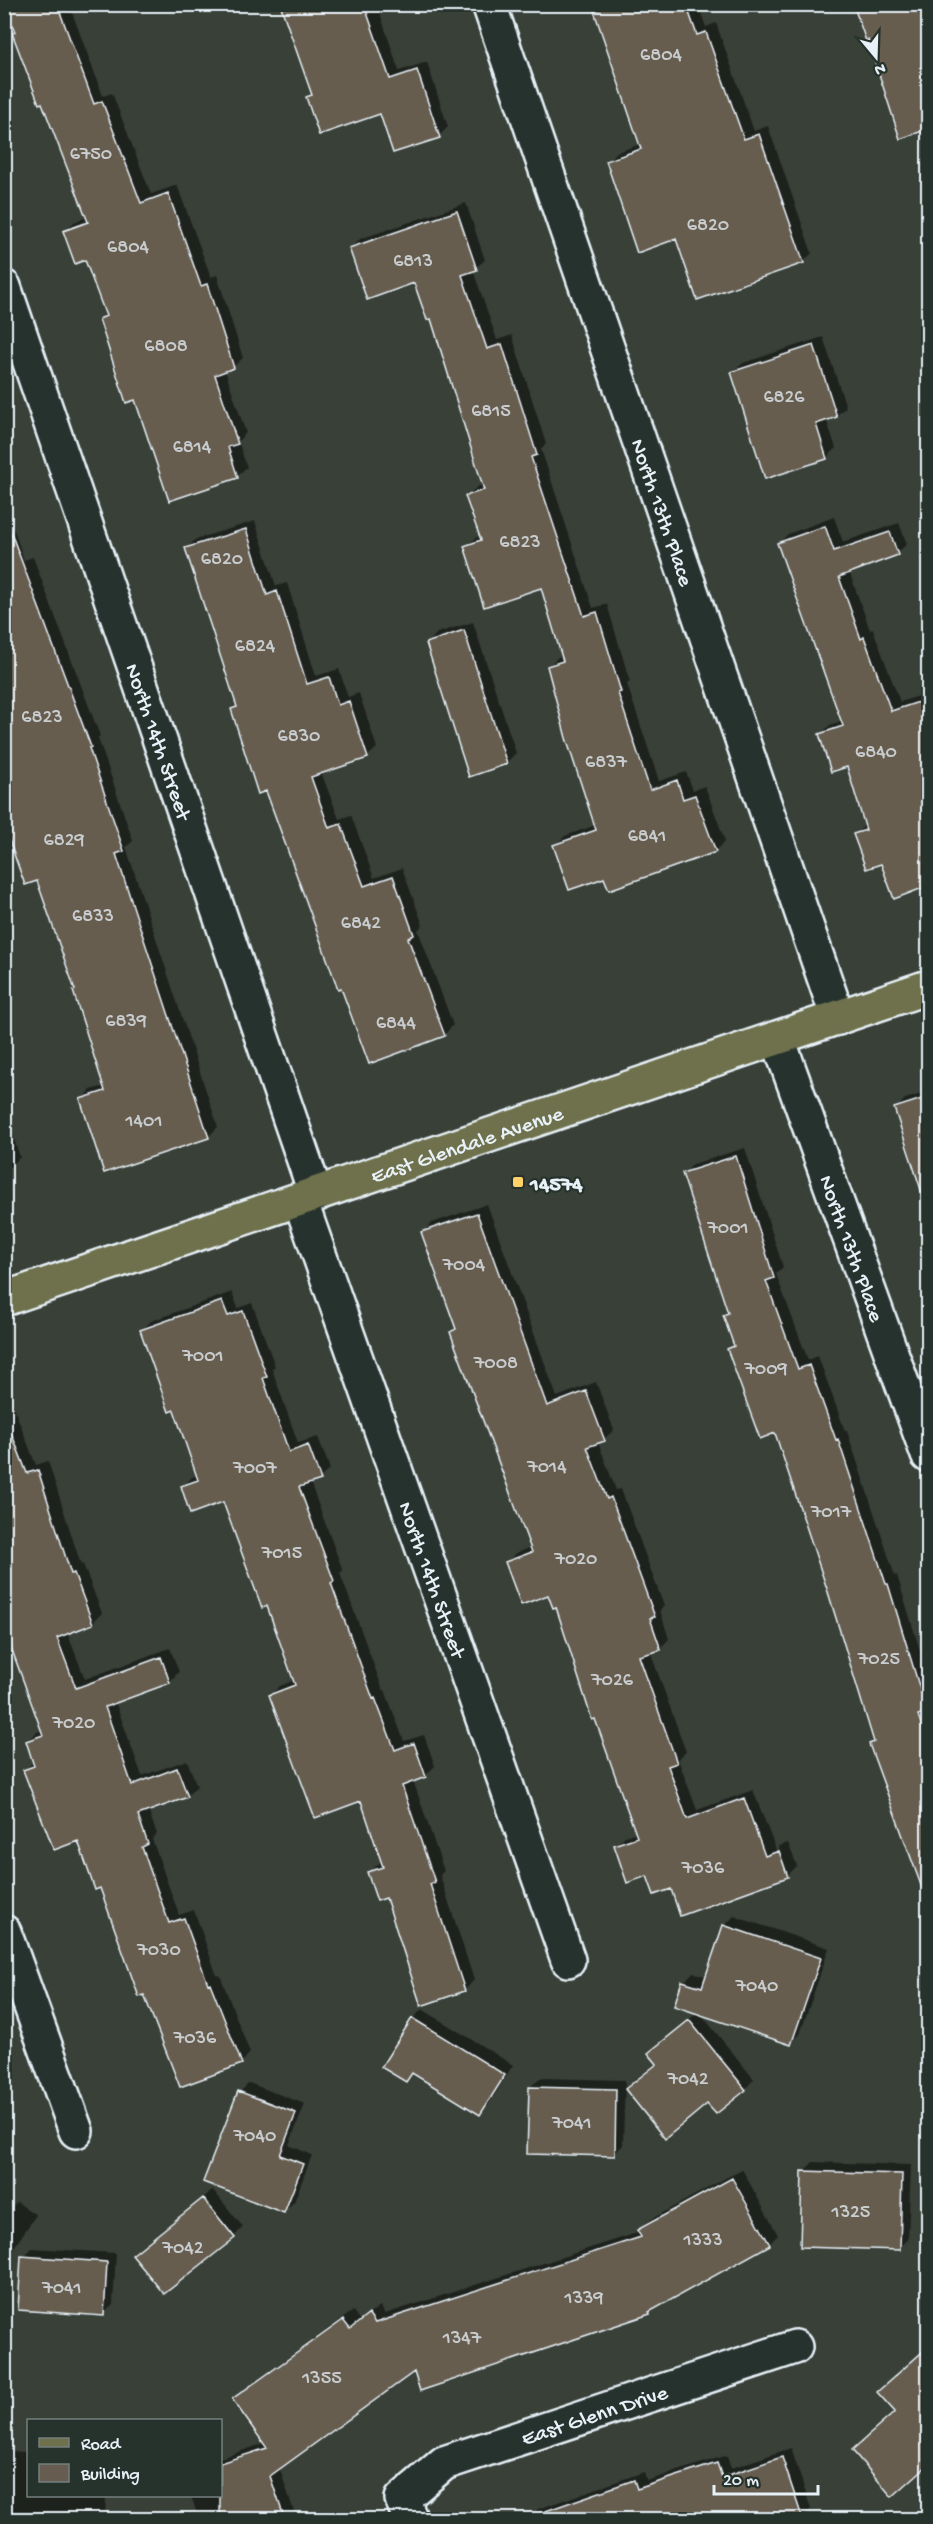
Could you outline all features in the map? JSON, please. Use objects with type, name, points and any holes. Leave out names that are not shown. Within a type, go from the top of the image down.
[{"type":"main road","name":"East Glendale Avenue","points":[[4,1299],[928,987]]},
{"type":"street","name":"North 13th Place","points":[[489,4],[838,1018]]},
{"type":"street","name":"North 14th Street","points":[[4,287],[308,1197],[568,1960]]},
{"type":"street","name":"North 13th Place","points":[[778,1039],[928,1455]]},
{"type":"street","points":[[4,1932],[76,2131]]},
{"type":"street","name":"East Glenn Drive","points":[[406,2509],[444,2463],[795,2347]]},
{"type":"building","points":[[5,4],[57,4],[94,104],[102,101],[141,203],[168,193],[201,286],[207,284],[234,368],[215,375],[238,444],[228,447],[238,478],[169,501],[135,400],[126,403],[99,319],[106,316],[85,260],[75,264],[63,231],[88,222],[42,103],[39,104],[12,33],[15,32]]},
{"type":"building","points":[[280,4],[364,4],[390,79],[417,70],[440,138],[393,153],[380,114],[319,135],[306,97],[312,95]]},
{"type":"building","points":[[613,4],[686,4],[697,35],[706,32],[744,139],[759,134],[804,263],[697,300],[676,239],[637,253],[606,161],[641,149],[594,11]]},
{"type":"building","points":[[853,4],[928,4],[928,129],[900,139],[868,40],[866,41]]},
{"type":"building","points":[[457,211],[477,270],[462,275],[487,349],[502,344],[537,455],[531,457],[584,616],[597,612],[621,692],[618,693],[650,790],[677,780],[683,799],[695,795],[716,852],[609,890],[604,878],[569,890],[553,845],[596,830],[566,738],[547,666],[563,661],[541,588],[484,607],[464,546],[481,540],[465,496],[484,490],[431,319],[427,320],[414,283],[367,300],[349,248]]},
{"type":"building","points":[[814,345],[837,417],[816,424],[827,459],[765,479],[731,372]]},
{"type":"building","points":[[7,522],[91,747],[89,748],[124,851],[116,854],[209,1138],[104,1173],[80,1099],[105,1091],[73,991],[75,990],[37,881],[25,885],[4,826],[4,523]]},
{"type":"building","points":[[825,526],[834,551],[890,532],[898,555],[839,577],[861,639],[864,637],[891,711],[928,699],[928,886],[894,899],[881,864],[866,869],[853,834],[866,830],[847,767],[831,772],[819,734],[843,726],[777,543]]},
{"type":"building","points":[[246,529],[267,595],[277,591],[307,684],[329,677],[338,705],[349,701],[368,758],[311,777],[329,828],[341,824],[364,886],[393,876],[414,935],[408,938],[445,1036],[369,1064],[341,988],[338,989],[266,791],[258,794],[231,709],[237,707],[185,548]]},
{"type":"building","points":[[464,630],[507,764],[469,777],[426,643]]},
{"type":"building","points":[[928,1097],[928,1196],[923,1196],[894,1108]]},
{"type":"building","points":[[736,1156],[774,1278],[766,1281],[798,1369],[809,1365],[836,1440],[838,1439],[886,1584],[888,1584],[927,1712],[918,1715],[928,1744],[928,1896],[925,1896],[869,1744],[874,1742],[828,1592],[775,1433],[760,1439],[727,1349],[734,1346],[723,1315],[728,1313],[682,1173]]},
{"type":"building","points":[[477,1213],[547,1406],[586,1391],[605,1441],[587,1447],[607,1499],[611,1497],[655,1617],[650,1618],[661,1650],[639,1656],[677,1763],[668,1766],[687,1819],[744,1798],[765,1856],[779,1851],[788,1877],[680,1916],[671,1889],[654,1895],[647,1876],[627,1883],[614,1845],[637,1837],[595,1719],[592,1720],[556,1607],[553,1608],[548,1595],[521,1605],[505,1562],[532,1552],[450,1332],[456,1329],[421,1232]]},
{"type":"building","points":[[222,1301],[228,1316],[243,1311],[267,1377],[263,1378],[289,1452],[308,1445],[321,1480],[299,1487],[334,1581],[331,1583],[373,1699],[375,1698],[395,1750],[414,1743],[426,1777],[402,1786],[435,1882],[430,1884],[465,1991],[421,2006],[386,1898],[377,1901],[367,1872],[383,1867],[361,1801],[315,1818],[269,1695],[295,1685],[267,1606],[262,1608],[223,1502],[190,1514],[181,1486],[198,1480],[174,1410],[169,1412],[140,1330]]},
{"type":"building","points":[[4,1422],[7,1422],[27,1473],[38,1470],[71,1574],[74,1573],[93,1624],[57,1638],[76,1688],[161,1657],[170,1683],[105,1707],[132,1785],[177,1768],[188,1797],[138,1815],[148,1844],[142,1847],[169,1923],[184,1918],[208,1984],[210,1983],[242,2064],[180,2087],[144,1995],[139,1997],[100,1888],[95,1890],[78,1841],[54,1850],[23,1770],[34,1766],[26,1741],[43,1735],[4,1628]]},
{"type":"building","points":[[723,1925],[821,1958],[791,2045],[674,2006],[682,1981],[702,1987]]},
{"type":"building","points":[[412,2018],[505,2075],[480,2115],[412,2073],[406,2082],[381,2067]]},
{"type":"building","points":[[689,2020],[746,2090],[716,2114],[707,2104],[665,2139],[625,2089],[657,2064],[648,2053]]},
{"type":"building","points":[[529,2087],[616,2089],[615,2156],[527,2154]]},
{"type":"building","points":[[238,2091],[296,2113],[280,2155],[303,2164],[284,2213],[203,2182]]},
{"type":"building","points":[[802,2171],[902,2174],[900,2250],[800,2247]]},
{"type":"building","points":[[732,2178],[770,2245],[649,2312],[650,2314],[420,2391],[414,2372],[270,2476],[285,2520],[220,2520],[222,2462],[267,2448],[232,2399],[343,2320],[350,2329],[369,2314],[375,2323],[641,2237],[637,2230]]},
{"type":"building","points":[[203,2198],[235,2238],[164,2294],[132,2255]]},
{"type":"building","points":[[21,2256],[107,2262],[104,2316],[18,2310]]},
{"type":"building","points":[[928,2347],[928,2465],[892,2497],[852,2450],[895,2412],[877,2392]]},
{"type":"building","points":[[782,2457],[803,2520],[534,2520],[534,2515],[634,2480],[637,2489],[717,2463],[722,2477]]},
{"type":"place","name":"14574","points":[[518,1182]]}]
